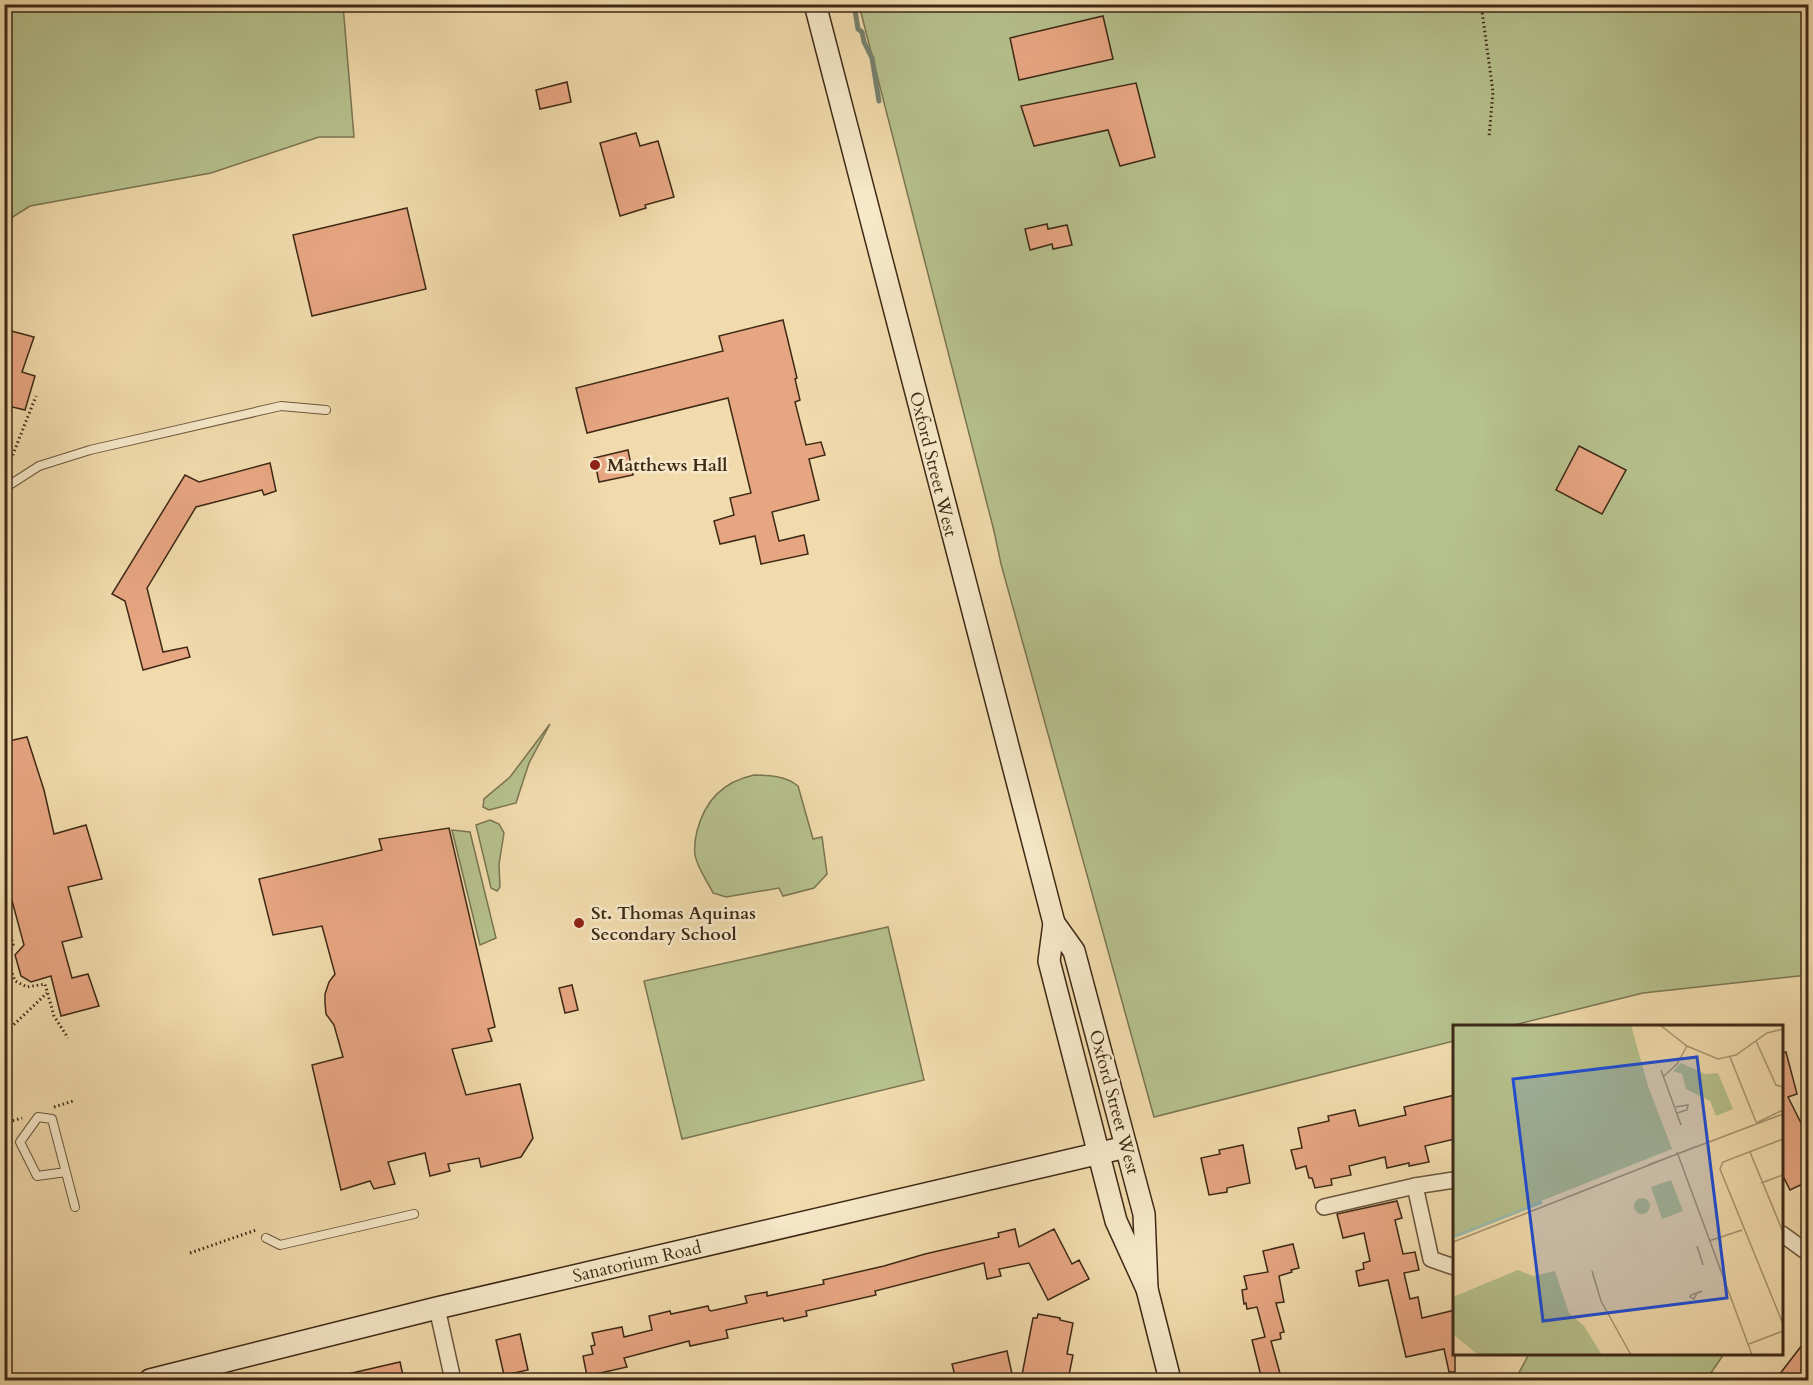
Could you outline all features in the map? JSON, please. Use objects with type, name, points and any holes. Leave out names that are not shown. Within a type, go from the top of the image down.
[{"type":"main road","name":"Oxford Street West","points":[[814,4],[1054,924],[1074,951],[1144,1214],[1147,1289]]},
{"type":"main road","name":"Oxford Street West","points":[[1054,924],[1049,961],[1098,1154],[1116,1221],[1147,1289],[1170,1380]]},
{"type":"main road","name":"Sanatorium Road","points":[[150,1380],[437,1308],[1126,1148]]},
{"type":"street","points":[[1324,1207],[1415,1186],[1453,1180]]},
{"type":"street","points":[[1415,1186],[1431,1259],[1453,1266]]},
{"type":"street","points":[[1783,1235],[1809,1253]]},
{"type":"street","points":[[437,1308],[453,1380]]},
{"type":"lane","points":[[4,485],[11,484],[39,466],[90,450],[280,406],[326,410]]},
{"type":"lane","points":[[66,1172],[37,1176],[28,1159],[20,1142],[38,1117],[52,1119],[66,1172],[75,1207]]},
{"type":"lane","points":[[266,1238],[280,1245],[414,1214]]},
{"type":"path","points":[[1481,4],[1493,92],[1489,137]]},
{"type":"path","points":[[4,477],[36,396]]},
{"type":"path","points":[[1802,632],[1804,657],[1809,670]]},
{"type":"path","points":[[4,909],[14,945],[7,958],[15,981],[27,987],[45,984],[54,1016],[68,1038]]},
{"type":"path","points":[[4,969],[10,967]]},
{"type":"path","points":[[4,1034],[47,993]]},
{"type":"path","points":[[190,1253],[264,1228]]},
{"type":"green space","points":[[5,4],[343,5],[354,137],[319,137],[211,173],[30,206],[5,222]]},
{"type":"green space","points":[[859,5],[1808,5],[1808,975],[1643,993],[1514,1025],[1453,1025],[1453,1041],[1154,1117],[1001,564]]},
{"type":"green space","points":[[550,724],[529,763],[516,803],[489,810],[483,807],[484,799],[510,777]]},
{"type":"green space","points":[[754,775],[783,778],[798,786],[813,839],[822,837],[827,874],[814,888],[783,896],[779,888],[726,897],[713,893],[702,874],[695,855],[700,820],[716,794],[733,782]]},
{"type":"green space","points":[[490,820],[499,824],[504,833],[499,864],[500,887],[497,891],[491,888],[476,825]]},
{"type":"green space","points":[[452,830],[470,832],[496,938],[480,945]]},
{"type":"green space","points":[[888,927],[924,1080],[682,1139],[644,981]]},
{"type":"green space","points":[[1528,1355],[1723,1355],[1706,1380],[1515,1380]]},
{"type":"building","points":[[1103,16],[1113,59],[1019,80],[1010,38]]},
{"type":"building","points":[[567,82],[571,102],[540,109],[536,90]]},
{"type":"building","points":[[1136,83],[1155,157],[1120,166],[1108,130],[1034,146],[1021,106]]},
{"type":"building","points":[[636,133],[640,146],[658,141],[674,197],[645,205],[646,208],[620,216],[600,143]]},
{"type":"building","points":[[407,208],[426,289],[312,316],[293,235]]},
{"type":"building","points":[[1047,224],[1048,229],[1067,225],[1072,245],[1053,249],[1052,244],[1030,250],[1025,229]]},
{"type":"building","points":[[783,320],[797,378],[795,379],[800,400],[795,402],[806,445],[821,442],[825,455],[809,459],[819,500],[772,512],[779,541],[804,535],[808,554],[761,564],[755,536],[720,544],[714,521],[734,515],[730,498],[751,493],[728,398],[587,433],[576,388],[723,351],[719,336]]},
{"type":"building","points":[[4,329],[34,337],[22,372],[35,376],[25,410],[4,405]]},
{"type":"building","points":[[1579,446],[1626,470],[1602,514],[1556,490]]},
{"type":"building","points":[[628,450],[633,475],[599,482],[594,458]]},
{"type":"building","points":[[270,463],[276,491],[264,495],[262,490],[196,507],[147,588],[163,652],[187,647],[190,657],[143,670],[125,601],[112,594],[185,475],[199,482]]},
{"type":"building","points":[[27,737],[44,790],[54,834],[86,825],[102,879],[68,887],[82,937],[62,942],[72,978],[88,974],[99,1006],[61,1016],[51,976],[31,982],[21,976],[15,955],[24,945],[4,871],[4,742]]},
{"type":"building","points":[[449,828],[495,1027],[488,1029],[492,1041],[452,1049],[466,1095],[520,1084],[533,1138],[521,1157],[481,1167],[479,1158],[448,1164],[450,1171],[430,1176],[425,1153],[388,1162],[395,1184],[374,1189],[370,1181],[341,1190],[312,1065],[343,1057],[334,1025],[326,1014],[325,994],[335,974],[322,926],[273,935],[259,879],[382,850],[379,839]]},
{"type":"building","points":[[572,985],[578,1010],[565,1013],[559,988]]},
{"type":"building","points":[[1786,1052],[1797,1094],[1788,1097],[1809,1139],[1809,1181],[1790,1190],[1783,1176],[1783,1053]]},
{"type":"building","points":[[1453,1095],[1453,1139],[1425,1146],[1429,1162],[1409,1166],[1409,1163],[1387,1168],[1385,1157],[1349,1166],[1351,1175],[1331,1179],[1332,1185],[1315,1188],[1306,1166],[1296,1169],[1291,1150],[1302,1148],[1298,1128],[1329,1121],[1328,1116],[1355,1110],[1359,1126],[1406,1115],[1404,1107]]},
{"type":"building","points":[[1243,1145],[1250,1183],[1227,1188],[1227,1192],[1209,1195],[1201,1158],[1220,1154],[1219,1150]]},
{"type":"building","points":[[1397,1201],[1402,1218],[1395,1220],[1403,1254],[1415,1252],[1419,1270],[1404,1273],[1410,1299],[1418,1297],[1422,1318],[1453,1310],[1455,1372],[1449,1372],[1444,1349],[1406,1357],[1388,1280],[1359,1286],[1356,1271],[1364,1269],[1363,1263],[1370,1261],[1364,1233],[1343,1238],[1337,1214]]},
{"type":"building","points":[[1015,1229],[1019,1247],[1054,1229],[1072,1264],[1079,1260],[1089,1279],[1048,1300],[1029,1263],[999,1269],[1001,1276],[987,1279],[984,1263],[875,1291],[876,1295],[806,1311],[807,1316],[784,1321],[783,1318],[726,1330],[728,1338],[690,1346],[689,1341],[624,1358],[627,1367],[587,1376],[583,1356],[593,1354],[591,1346],[595,1345],[592,1333],[622,1327],[624,1337],[652,1330],[649,1316],[708,1306],[711,1311],[747,1303],[745,1296],[767,1292],[767,1296],[824,1284],[823,1280],[999,1237],[998,1233]]},
{"type":"building","points":[[1293,1244],[1299,1268],[1279,1276],[1284,1302],[1276,1303],[1284,1332],[1280,1333],[1281,1339],[1271,1341],[1281,1377],[1277,1378],[1278,1380],[1262,1380],[1252,1340],[1265,1337],[1257,1307],[1247,1309],[1246,1303],[1244,1304],[1242,1290],[1247,1289],[1244,1276],[1268,1272],[1263,1251]]},
{"type":"building","points":[[1038,1314],[1073,1323],[1067,1354],[1073,1355],[1068,1380],[1021,1380],[1033,1318],[1037,1318]]},
{"type":"building","points":[[520,1334],[528,1370],[504,1375],[496,1340]]},
{"type":"building","points":[[1809,1336],[1809,1374],[1804,1380],[1786,1380],[1779,1375]]},
{"type":"building","points":[[1007,1351],[1012,1374],[985,1380],[956,1380],[952,1364]]},
{"type":"building","points":[[400,1362],[404,1380],[344,1380],[343,1375]]},
{"type":"waterway","points":[[854,4],[858,29],[862,32],[872,58],[879,101]]},
{"type":"place","name":"Matthews Hall","points":[[595,465]]},
{"type":"place","name":"St. Thomas Aquinas Secondary School","points":[[579,923]]}]
